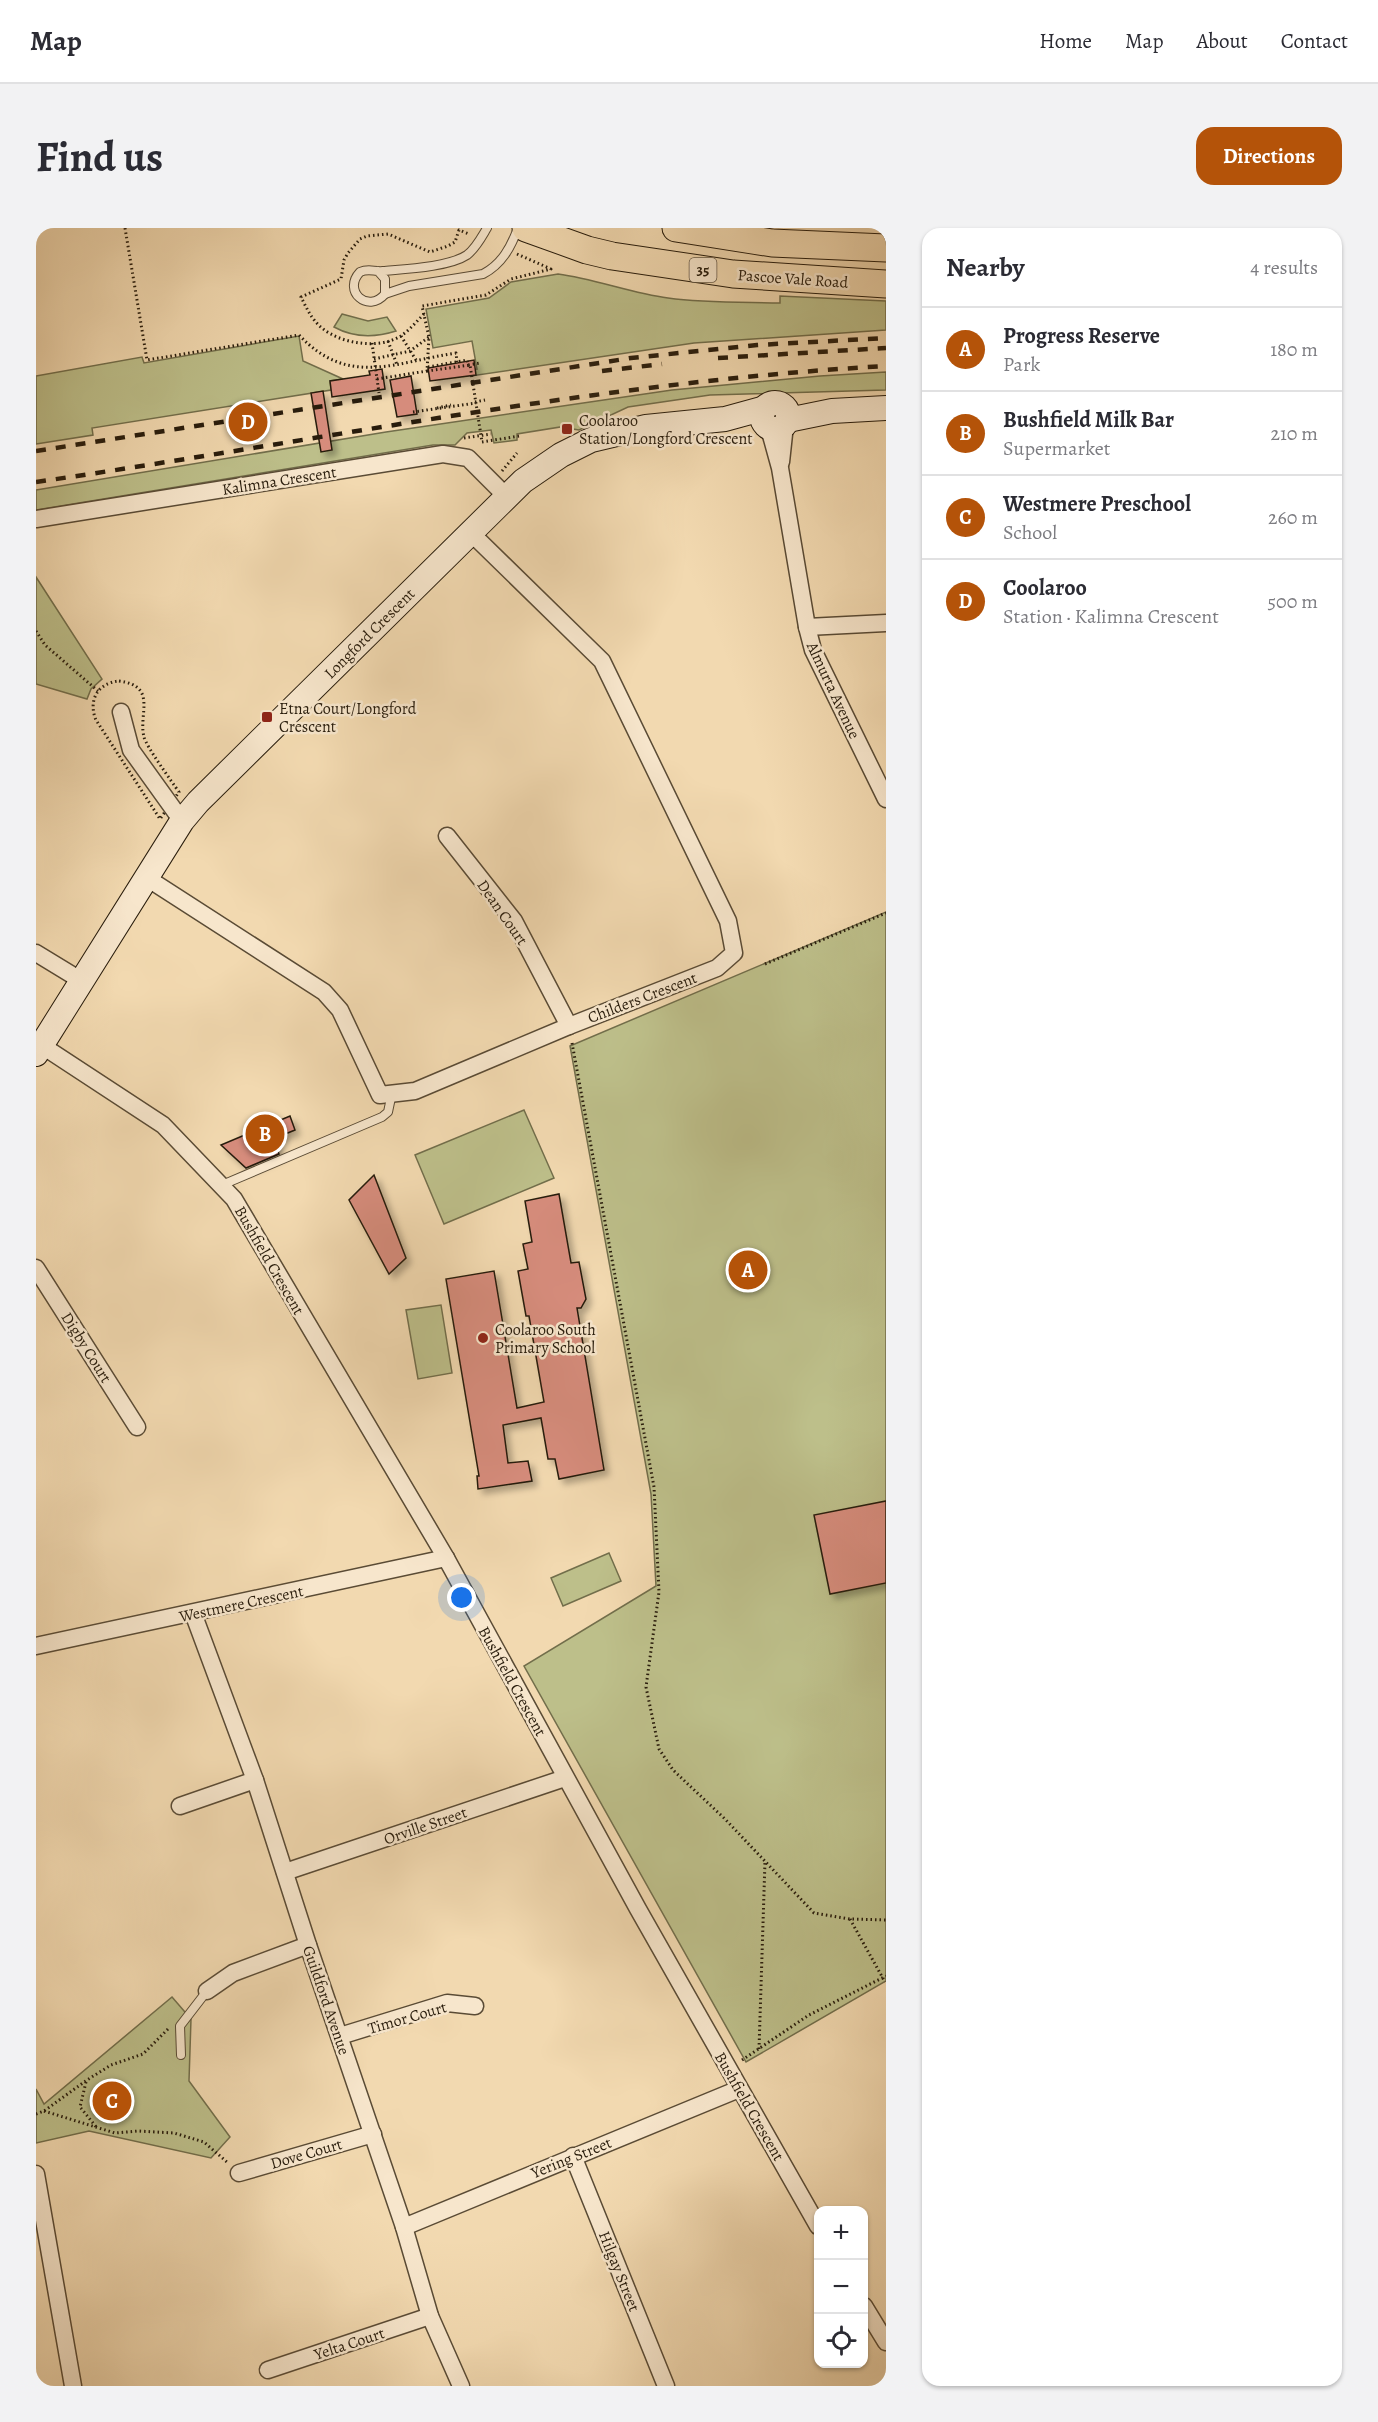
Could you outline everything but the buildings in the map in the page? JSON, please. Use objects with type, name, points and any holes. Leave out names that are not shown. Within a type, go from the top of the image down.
[{"type":"main road","name":"Pascoe Vale Road","points":[[526,228],[587,250],[624,258],[733,274],[886,284]]},
{"type":"main road","name":"Pascoe Vale Road","points":[[676,228],[772,243],[886,248]]},
{"type":"street","name":"Longford Crescent","points":[[39,1050],[182,821],[198,802],[523,481],[546,465],[591,440],[646,427],[725,419],[776,419],[832,411],[886,408]]},
{"type":"street","name":"Almurta Avenue","points":[[776,419],[780,468],[807,627],[813,650],[886,799]]},
{"type":"street","name":"Kalimna Crescent","points":[[36,519],[443,454],[468,458],[507,497]]},
{"type":"street","name":"Childers Crescent","points":[[392,1094],[415,1091],[569,1026],[717,968],[734,953],[728,921],[602,661],[470,532]]},
{"type":"street","points":[[807,627],[886,623]]},
{"type":"street","points":[[121,712],[131,750],[182,821]]},
{"type":"street","name":"Dean Court","points":[[447,836],[514,921],[569,1026]]},
{"type":"street","points":[[147,878],[324,992],[340,1010],[380,1095],[392,1094]]},
{"type":"street","points":[[36,953],[82,981]]},
{"type":"street","name":"Bushfield Crescent","points":[[39,1050],[163,1125],[234,1199],[446,1558],[565,1778],[739,2089],[814,2217]]},
{"type":"street","name":"Digby Court","points":[[36,1268],[137,1427]]},
{"type":"street","name":"Westmere Crescent","points":[[36,1646],[446,1558]]},
{"type":"street","name":"Guildford Avenue","points":[[193,1613],[255,1779],[308,1945],[404,2227],[430,2316],[461,2386]]},
{"type":"street","name":"Orville Street","points":[[285,1872],[565,1778]]},
{"type":"street","points":[[180,1806],[255,1779]]},
{"type":"street","points":[[207,1991],[233,1973],[308,1945]]},
{"type":"street","name":"Timor Court","points":[[340,2036],[447,2003],[475,2006]]},
{"type":"street","name":"Yering Street","points":[[404,2227],[739,2089]]},
{"type":"street","name":"Dove Court","points":[[239,2173],[373,2134]]},
{"type":"street","name":"Hilgay Street","points":[[573,2156],[666,2386]]},
{"type":"street","points":[[36,2174],[73,2386]]},
{"type":"street","points":[[868,2313],[886,2342]]},
{"type":"street","name":"Yelta Court","points":[[268,2370],[430,2316]]},
{"type":"lane","points":[[487,228],[474,248],[456,260],[378,271],[369,269],[360,272],[355,280],[354,291],[366,302],[377,301],[385,294],[410,286],[483,273],[492,269],[509,250],[518,228]]},
{"type":"lane","points":[[378,271],[385,279],[385,294]]},
{"type":"lane","points":[[222,1185],[382,1117],[388,1112],[392,1094]]},
{"type":"lane","points":[[181,2055],[180,2026],[207,1991]]},
{"type":"path","points":[[125,228],[147,360],[299,335],[313,349],[330,359],[354,366],[375,369],[456,353],[457,362]]},
{"type":"path","points":[[301,297],[310,315],[332,335],[372,343],[388,342],[401,336],[424,314]]},
{"type":"path","points":[[426,306],[422,306],[429,337],[427,369]]},
{"type":"path","points":[[401,336],[416,361]]},
{"type":"path","points":[[374,359],[410,351],[429,337]]},
{"type":"path","points":[[388,342],[397,366]]},
{"type":"path","points":[[372,343],[379,393]]},
{"type":"path","points":[[377,380],[467,360],[468,365],[480,363],[470,365],[427,369]]},
{"type":"path","points":[[470,365],[482,442],[519,436]]},
{"type":"path","points":[[413,412],[437,408],[485,400],[438,410],[437,408]]},
{"type":"path","points":[[465,438],[490,434],[481,435]]},
{"type":"path","points":[[501,472],[517,453]]},
{"type":"path","points":[[36,632],[45,645],[98,691]]},
{"type":"path","points":[[765,964],[886,913]]},
{"type":"path","points":[[569,1026],[655,1501],[659,1592],[646,1687],[656,1740],[664,1758],[674,1770],[725,1819],[814,1913],[850,1919],[886,1920]]},
{"type":"path","points":[[759,2049],[765,1861]]},
{"type":"path","points":[[742,2060],[809,2015],[885,1978],[850,1919]]},
{"type":"path","points":[[36,2114],[44,2112],[111,2065],[143,2054],[175,2022]]},
{"type":"path","points":[[87,2080],[80,2107],[98,2129]]},
{"type":"path","points":[[44,2112],[115,2133],[138,2130],[174,2133],[204,2142],[239,2173]]},
{"type":"green space","points":[[558,274],[654,296],[682,300],[780,303],[780,296],[886,301],[886,330],[694,343],[471,376],[470,370],[477,369],[472,341],[433,348],[426,309],[489,298],[511,282]]},
{"type":"green space","points":[[342,314],[368,321],[387,317],[396,331],[372,336],[342,331],[334,327]]},
{"type":"green space","points":[[299,336],[303,361],[343,379],[330,381],[331,390],[92,428],[93,435],[36,444],[36,376],[142,357],[144,363]]},
{"type":"green space","points":[[886,372],[886,390],[710,395],[628,407],[579,430],[573,429],[573,425],[517,434],[517,440],[494,443],[491,430],[467,433],[455,445],[433,445],[36,510],[36,490],[386,432],[672,390]]},
{"type":"green space","points":[[36,577],[102,679],[91,689],[87,699],[36,684]]},
{"type":"green space","points":[[886,912],[886,1981],[746,2062],[524,1666],[656,1586],[651,1494],[570,1046]]},
{"type":"green space","points":[[524,1110],[554,1178],[444,1224],[415,1155]]},
{"type":"green space","points":[[441,1305],[452,1373],[418,1379],[406,1310]]},
{"type":"green space","points":[[609,1553],[621,1581],[563,1606],[551,1578]]},
{"type":"green space","points":[[172,1997],[191,2019],[189,2081],[230,2137],[211,2158],[89,2131],[36,2143],[36,2089],[44,2104]]},
{"type":"railway","points":[[36,451],[631,358],[757,345],[886,338]]},
{"type":"railway","points":[[718,358],[886,348]]},
{"type":"railway","points":[[602,371],[662,364]]},
{"type":"railway","points":[[36,482],[566,399],[672,385],[886,366]]},
{"type":"place","name":"Coolaroo","points":[[248,422]]},
{"type":"place","name":"Coolaroo Station/Longford Crescent","points":[[567,429]]},
{"type":"place","name":"Etna Court/Longford Crescent","points":[[267,717]]},
{"type":"place","name":"Bushfield Milk Bar","points":[[265,1134]]},
{"type":"place","name":"Progress Reserve","points":[[748,1270]]},
{"type":"place","name":"Coolaroo South Primary School","points":[[483,1338]]},
{"type":"place","name":"Westmere Preschool","points":[[112,2101]]}]
